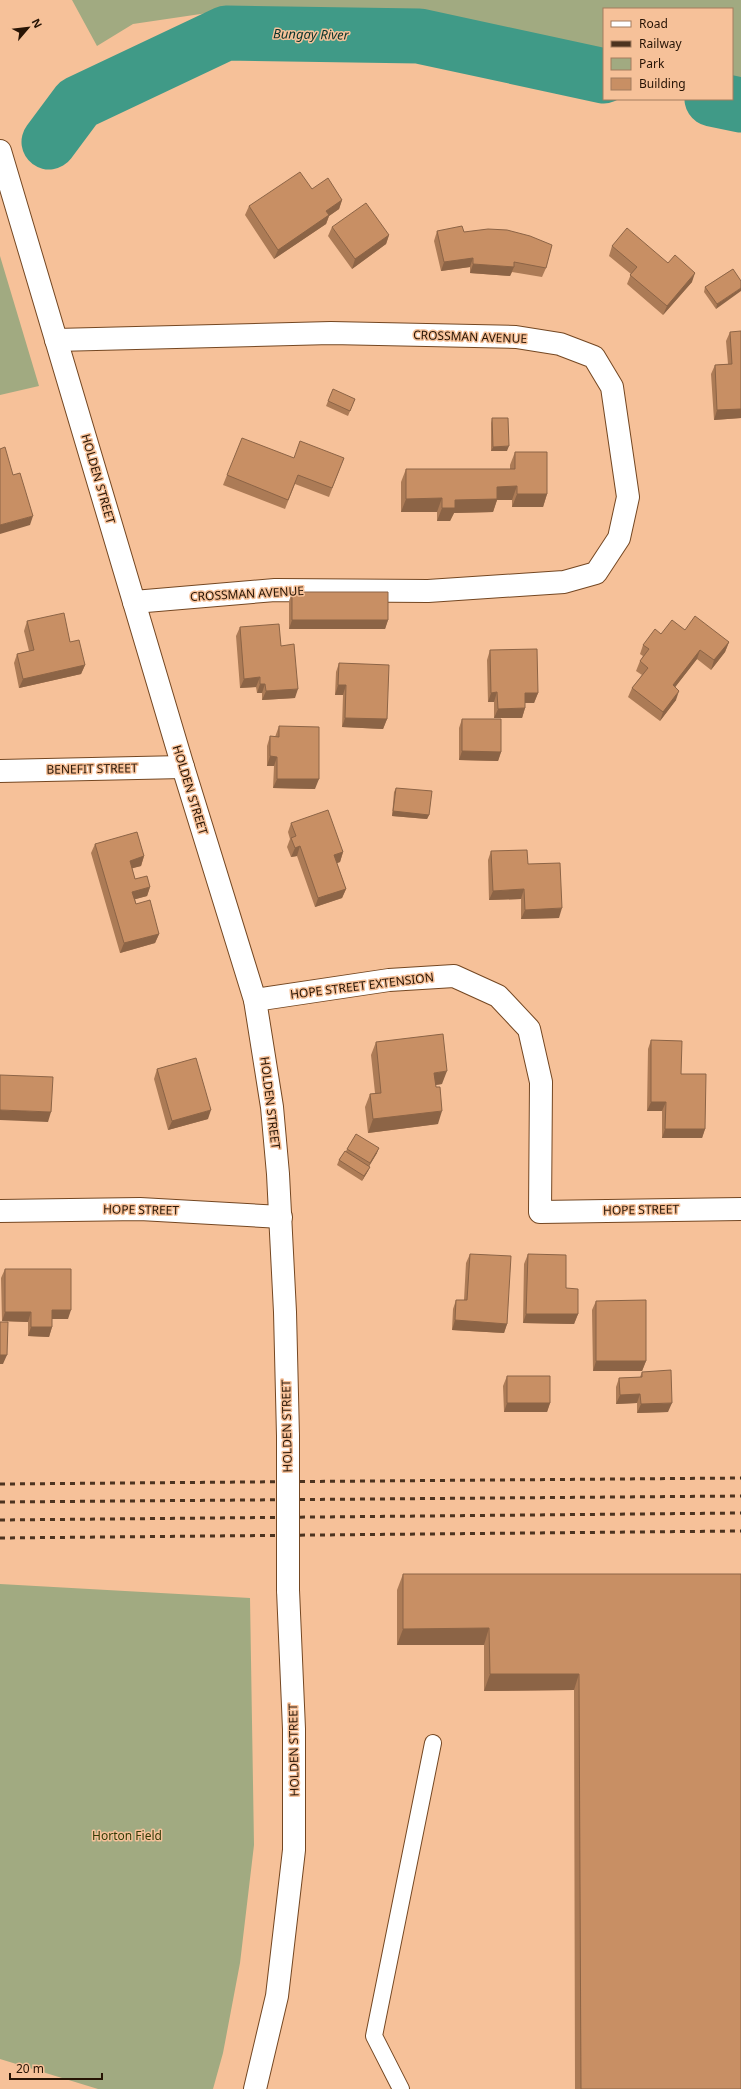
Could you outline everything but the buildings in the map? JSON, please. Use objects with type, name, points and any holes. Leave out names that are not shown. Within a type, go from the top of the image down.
[{"type":"street","name":"HOLDEN STREET","points":[[0,151],[183,767],[255,1000],[272,1107],[281,1217],[288,1436],[288,1590],[294,1729],[294,1850],[277,1996],[254,2089]]},
{"type":"street","name":"CROSSMAN AVENUE","points":[[56,340],[331,333],[516,337],[560,344],[594,357],[612,386],[628,497],[619,538],[596,573],[564,582],[428,591],[275,590],[134,602]]},
{"type":"street","name":"BENEFIT STREET","points":[[0,771],[183,767]]},
{"type":"street","name":"HOPE STREET EXTENSION","points":[[255,1000],[390,980],[454,976],[498,996],[529,1029],[541,1082],[540,1212]]},
{"type":"street","name":"HOPE STREET","points":[[0,1211],[140,1209],[281,1217]]},
{"type":"street","name":"HOPE STREET","points":[[540,1212],[741,1209]]},
{"type":"lane","points":[[401,2089],[374,2036],[433,1743]]},
{"type":"green space","points":[[72,0],[741,0],[741,105],[717,100],[733,100],[733,8],[603,8],[603,76],[419,36],[327,22],[248,7],[133,24],[97,46]]},
{"type":"green space","points":[[0,256],[39,386],[0,395]]},
{"type":"green space","name":"Horton Field","points":[[0,1584],[250,1598],[254,1845],[240,1963],[223,2053],[213,2089],[98,2089],[0,2059]]},
{"type":"waterway","name":"Bungay River","points":[[49,142],[78,103],[226,33],[419,36],[603,76]]},
{"type":"waterway","name":"Bungay River","points":[[717,100],[741,105]]},
{"type":"railway","points":[[0,1484],[741,1478]]},
{"type":"railway","points":[[0,1502],[741,1496]]},
{"type":"railway","points":[[0,1520],[741,1513]]},
{"type":"railway","points":[[0,1538],[741,1531]]}]
